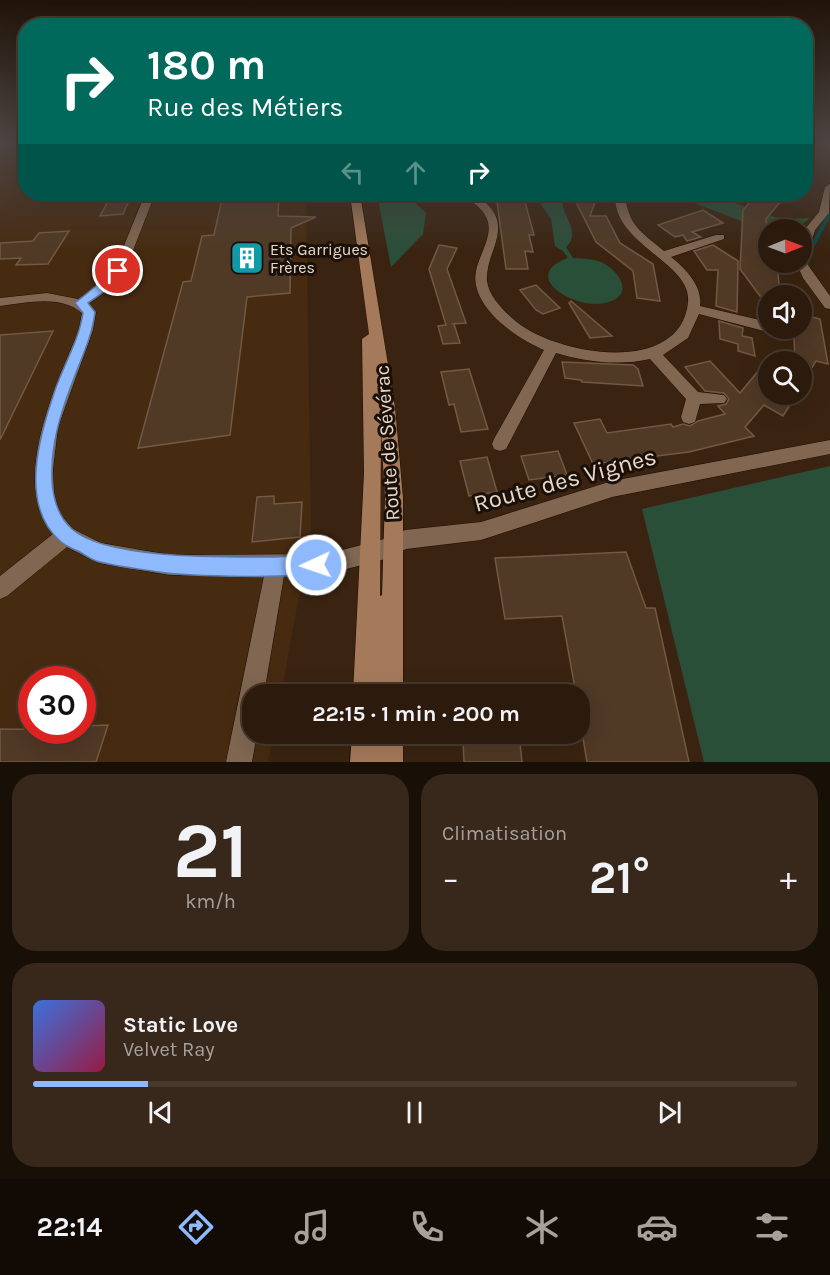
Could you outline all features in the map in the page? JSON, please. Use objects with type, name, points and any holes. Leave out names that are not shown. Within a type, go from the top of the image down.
[{"type":"main road","name":"Route de Sévérac","points":[[350,201],[369,335],[373,435],[383,480],[379,684]]},
{"type":"main road","name":"Route de Sévérac","points":[[356,201],[385,386],[394,498],[383,550],[366,684]]},
{"type":"main road","name":"Route de Sévérac","points":[[383,550],[390,684]]},
{"type":"main road","points":[[363,762],[364,744]]},
{"type":"main road","points":[[376,762],[377,744]]},
{"type":"main road","points":[[390,744],[390,762]]},
{"type":"street","points":[[812,228],[824,213],[830,187]]},
{"type":"street","points":[[81,303],[101,289],[118,271],[147,201]]},
{"type":"street","points":[[476,201],[490,215],[494,232],[480,270],[483,291],[502,317],[520,332],[551,349],[586,356],[625,357],[653,353],[684,337],[696,309],[694,295],[684,275],[664,255],[646,242],[624,217],[618,201]]},
{"type":"street","points":[[664,255],[720,237]]},
{"type":"street","points":[[807,273],[830,305]]},
{"type":"street","points":[[0,302],[44,298],[69,299],[81,303],[89,312],[86,330],[50,427],[44,470],[45,494],[52,519],[66,536],[0,589]]},
{"type":"street","points":[[696,309],[758,329]]},
{"type":"street","points":[[500,444],[551,349]]},
{"type":"street","points":[[653,353],[694,398],[719,399]]},
{"type":"street","points":[[689,417],[694,398]]},
{"type":"street","name":"Route des Vignes","points":[[66,536],[99,553],[170,565],[276,567],[327,564],[383,550],[405,540],[482,531],[612,489],[830,447]]},
{"type":"street","points":[[239,762],[276,567]]},
{"type":"shaded area","points":[[0,180],[18,180],[18,201],[306,201],[311,531],[283,684],[242,684],[242,744],[272,744],[268,762],[0,762]]},
{"type":"green space","points":[[378,201],[412,201],[426,213],[423,234],[391,267]]},
{"type":"green space","points":[[539,201],[562,201],[572,235],[566,247],[573,258],[601,262],[614,271],[622,283],[620,295],[615,300],[593,304],[567,297],[556,290],[548,274],[554,265],[568,258],[555,246],[551,219]]},
{"type":"green space","points":[[689,201],[729,201],[775,217],[792,219],[758,219],[758,227]]},
{"type":"green space","points":[[830,466],[830,762],[704,762],[642,509]]},
{"type":"building","points":[[108,201],[129,201],[123,214],[100,216]]},
{"type":"building","points":[[221,201],[279,201],[278,216],[316,217],[291,228],[290,293],[247,297],[230,435],[138,448],[183,282],[191,281],[202,236],[214,235]]},
{"type":"building","points":[[497,201],[525,201],[534,235],[529,235],[533,252],[525,251],[528,269],[506,269]]},
{"type":"building","points":[[576,201],[595,201],[590,216],[606,216],[620,243],[653,264],[660,301],[637,298],[633,271],[596,242]]},
{"type":"building","points":[[751,201],[781,201],[766,219],[758,219],[758,273],[778,273],[779,285],[758,285],[758,293],[740,269],[743,210]]},
{"type":"building","points":[[703,210],[723,223],[692,232],[701,237],[687,241],[683,235],[675,237],[658,225]]},
{"type":"building","points":[[69,231],[48,264],[16,265],[21,258],[0,259],[0,243],[33,241],[39,233]]},
{"type":"building","points":[[439,245],[457,248],[447,269],[466,323],[452,324],[454,324],[460,343],[443,344],[438,326],[446,325],[429,269]]},
{"type":"building","points":[[713,245],[738,261],[737,312],[716,306],[718,270],[707,270],[694,251]]},
{"type":"building","points":[[536,285],[560,308],[543,314],[536,310],[520,290]]},
{"type":"building","points":[[571,301],[612,336],[590,338],[569,303]]},
{"type":"building","points":[[812,317],[820,319],[828,364],[816,361],[812,367],[812,351],[795,351],[794,339],[812,339]]},
{"type":"building","points":[[719,321],[743,328],[742,336],[752,338],[755,356],[738,351],[738,344],[720,339]]},
{"type":"building","points":[[53,331],[0,440],[0,335]]},
{"type":"building","points":[[710,361],[740,393],[758,371],[758,405],[764,405],[745,427],[754,436],[689,452],[593,464],[574,423],[600,419],[607,433],[671,424],[673,427],[683,424],[690,426],[698,421],[725,414],[718,406],[726,404],[729,399],[724,393],[705,391],[685,367]]},
{"type":"building","points":[[562,362],[633,365],[638,369],[643,386],[582,382],[565,378]]},
{"type":"building","points":[[469,369],[488,429],[461,432],[454,404],[449,405],[441,372]]},
{"type":"building","points":[[764,405],[790,405],[783,416]]},
{"type":"building","points":[[558,451],[567,475],[529,480],[521,456]]},
{"type":"building","points":[[487,457],[497,492],[469,496],[460,461]]},
{"type":"building","points":[[274,496],[274,504],[302,502],[300,537],[252,542],[257,497]]},
{"type":"building","points":[[626,552],[646,608],[655,608],[689,762],[587,762],[584,744],[590,744],[590,684],[574,684],[562,616],[505,619],[495,558]]},
{"type":"building","points":[[96,725],[108,725],[96,762],[0,762],[0,729],[18,729],[18,744],[96,744]]},
{"type":"building","points":[[463,744],[520,744],[522,762],[464,762]]},
{"type":"waterway","points":[[814,243],[830,213]]},
{"type":"waterway","points":[[812,246],[815,241]]},
{"type":"place","name":"Ets Garrigues Frères","points":[[247,258]]},
{"type":"route","points":[[118,271],[101,289],[81,303],[89,312],[86,330],[50,427],[44,470],[45,494],[52,519],[66,536],[99,553],[170,565],[276,567],[316,565]]}]
